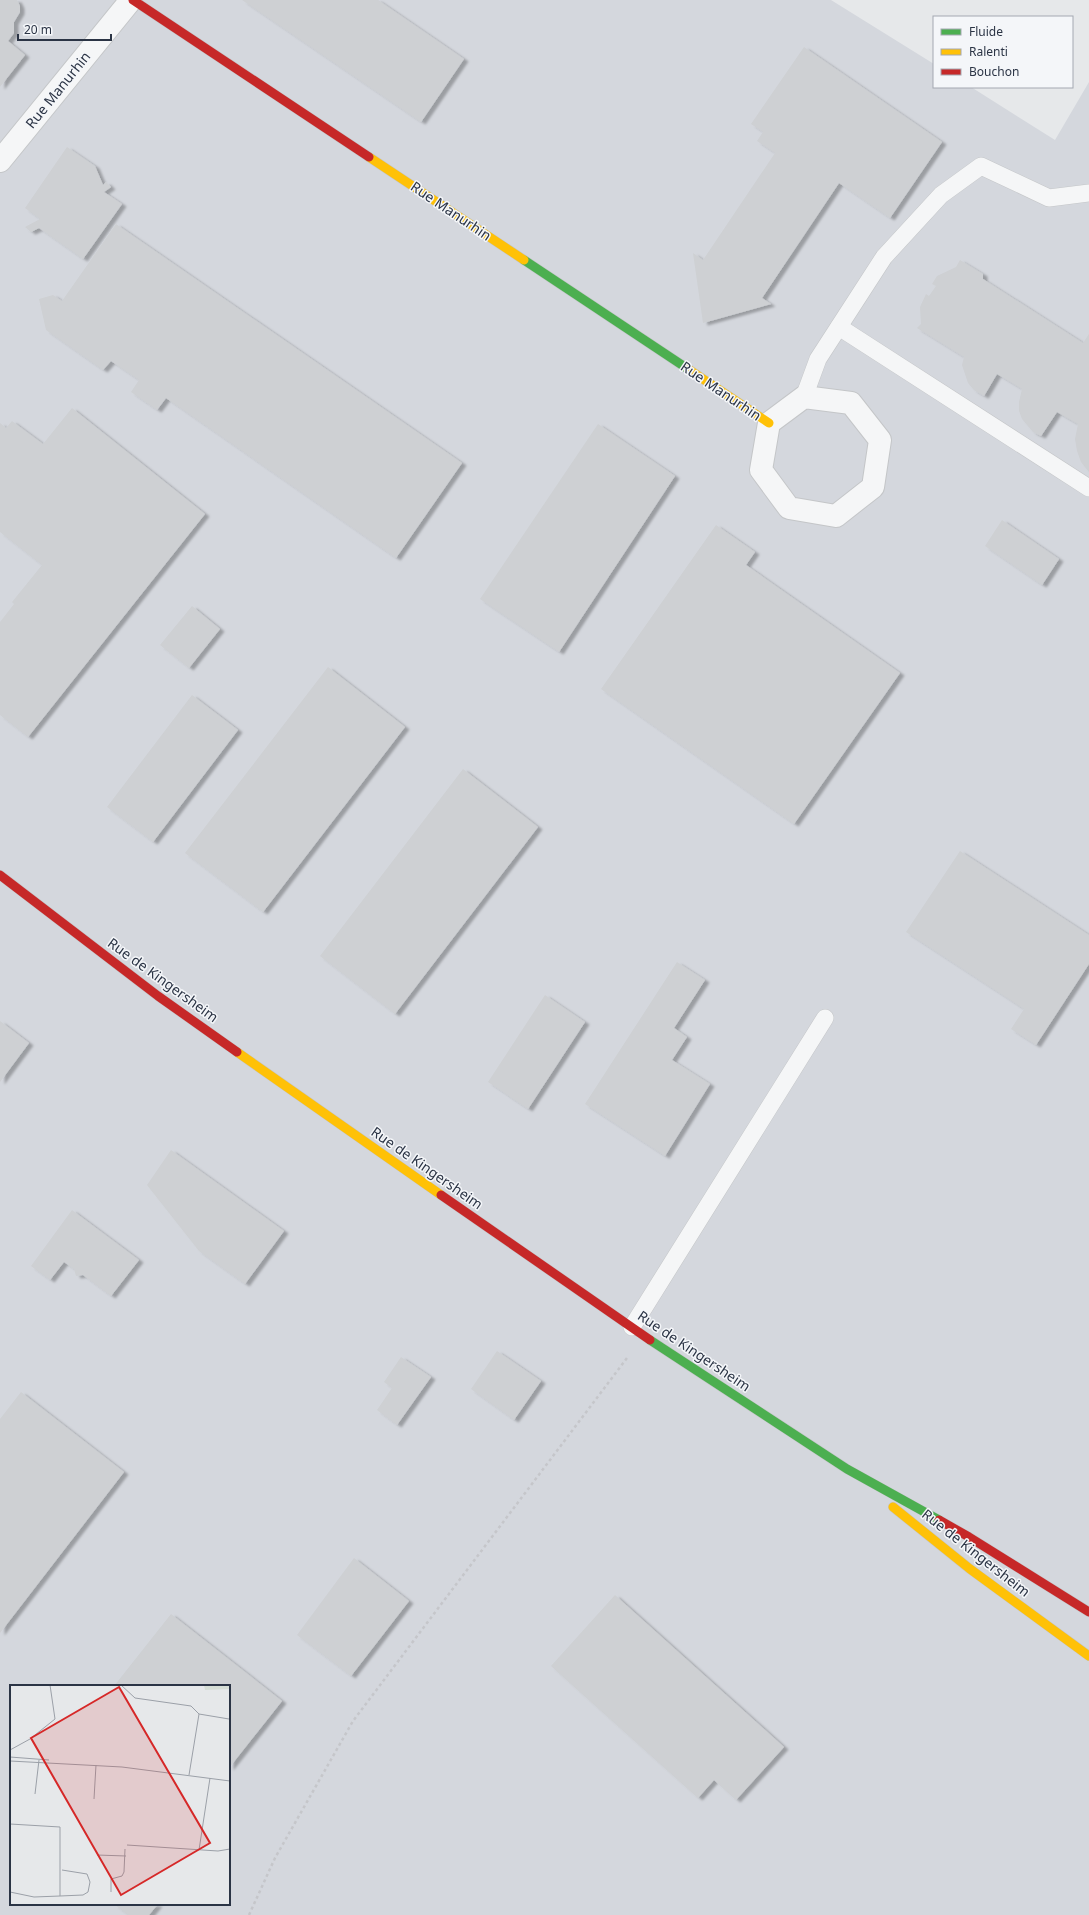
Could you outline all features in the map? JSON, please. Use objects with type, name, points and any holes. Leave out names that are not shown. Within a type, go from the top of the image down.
[{"type":"main road","name":"Rue Manurhin","points":[[132,0],[768,423]]},
{"type":"main road","name":"Rue de Kingersheim","points":[[0,875],[164,1000],[402,1168],[638,1331],[847,1469],[968,1537],[1089,1612]]},
{"type":"main road","name":"Rue de Kingersheim","points":[[847,1469],[970,1569],[1089,1656]]},
{"type":"street","name":"Rue Manurhin","points":[[0,161],[132,0]]},
{"type":"street","points":[[804,397],[851,403],[880,440],[873,487],[836,516],[789,508],[761,470],[768,423],[804,397]]},
{"type":"lane","points":[[804,397],[818,359],[884,257],[941,195],[982,166],[1049,198],[1089,193]]},
{"type":"lane","points":[[839,327],[1089,488]]},
{"type":"lane","points":[[638,1331],[825,1018]]},
{"type":"path","points":[[249,1915],[275,1858],[352,1721],[611,1381],[638,1331]]},
{"type":"shaded area","points":[[0,0],[831,0],[933,63],[933,88],[973,88],[1055,140],[1089,82],[1089,1915],[0,1915]]},
{"type":"building","points":[[0,0],[17,0],[20,6],[20,12],[14,22],[14,33],[8,41],[25,55],[0,87]]},
{"type":"building","points":[[242,0],[378,0],[464,59],[421,122]]},
{"type":"building","points":[[804,47],[942,142],[890,218],[839,183],[762,298],[771,304],[703,323],[693,253],[703,260],[775,153],[757,141],[763,132],[751,124]]},
{"type":"building","points":[[67,147],[95,166],[103,185],[106,182],[111,187],[104,192],[122,204],[83,259],[39,228],[31,232],[25,227],[40,219],[25,208]]},
{"type":"building","points":[[116,224],[462,463],[396,558],[166,398],[157,410],[131,392],[139,380],[111,361],[103,370],[46,330],[39,299],[53,295],[62,301]]},
{"type":"building","points":[[960,260],[983,274],[983,279],[1083,343],[1089,334],[1089,472],[1081,462],[1077,451],[1075,439],[1078,424],[1057,412],[1041,436],[1033,432],[1022,419],[1019,411],[1019,402],[1022,389],[997,374],[984,396],[974,390],[968,383],[962,365],[964,357],[917,328],[921,324],[920,307],[926,294],[929,296],[936,286],[932,284],[937,276],[956,267]]},
{"type":"building","points":[[72,408],[205,514],[28,737],[0,715],[0,622],[14,604],[12,602],[42,565],[0,532],[0,423],[6,428],[12,421],[43,444]]},
{"type":"building","points":[[598,424],[675,476],[559,652],[480,599]]},
{"type":"building","points":[[1002,520],[1059,559],[1042,585],[985,546]]},
{"type":"building","points":[[716,525],[755,552],[746,565],[900,673],[794,824],[601,689]]},
{"type":"building","points":[[192,606],[220,629],[189,668],[160,645]]},
{"type":"building","points":[[328,667],[405,727],[263,912],[185,853]]},
{"type":"building","points":[[192,695],[238,730],[153,842],[107,807]]},
{"type":"building","points":[[463,769],[538,827],[395,1014],[320,956]]},
{"type":"building","points":[[960,851],[1089,935],[1089,964],[1036,1045],[1011,1029],[1024,1009],[906,932]]},
{"type":"building","points":[[677,962],[705,980],[674,1028],[687,1037],[672,1060],[710,1084],[665,1156],[585,1104]]},
{"type":"building","points":[[545,995],[585,1022],[528,1109],[488,1082]]},
{"type":"building","points":[[0,1021],[29,1043],[0,1082]]},
{"type":"building","points":[[171,1150],[284,1231],[245,1284],[199,1251],[147,1185]]},
{"type":"building","points":[[72,1210],[139,1260],[111,1296],[83,1275],[76,1276],[74,1269],[64,1262],[50,1280],[31,1266]]},
{"type":"building","points":[[497,1351],[541,1381],[514,1420],[471,1389]]},
{"type":"building","points":[[401,1357],[431,1377],[397,1425],[377,1410],[392,1388],[384,1382]]},
{"type":"building","points":[[21,1392],[124,1472],[0,1633],[0,1419]]},
{"type":"building","points":[[354,1558],[409,1601],[351,1676],[297,1635]]},
{"type":"building","points":[[615,1595],[784,1747],[736,1800],[714,1780],[698,1798],[551,1666]]},
{"type":"building","points":[[171,1614],[282,1701],[230,1767],[230,1685],[115,1685]]},
{"type":"building","points":[[115,1905],[157,1905],[149,1915],[128,1915]]},
{"type":"traffic: fast","points":[[524,260],[688,369]]},
{"type":"traffic: fast","points":[[650,1340],[847,1469],[939,1520]]},
{"type":"traffic: slow","points":[[369,157],[524,260]]},
{"type":"traffic: slow","points":[[688,369],[769,423]]},
{"type":"traffic: slow","points":[[237,1052],[441,1195]]},
{"type":"traffic: slow","points":[[893,1507],[970,1569],[1089,1656]]},
{"type":"traffic: jam","points":[[133,0],[369,157]]},
{"type":"traffic: jam","points":[[0,875],[158,996],[237,1052]]},
{"type":"traffic: jam","points":[[441,1195],[650,1340]]},
{"type":"traffic: jam","points":[[939,1520],[1089,1612]]}]
